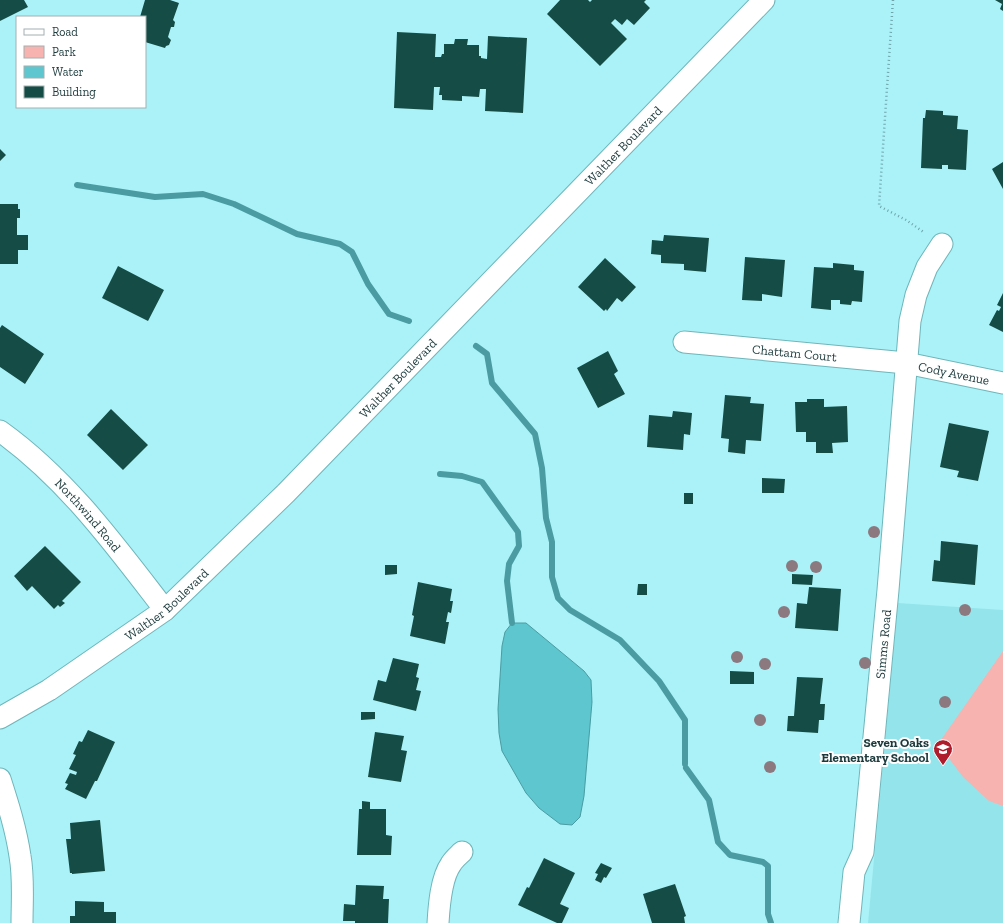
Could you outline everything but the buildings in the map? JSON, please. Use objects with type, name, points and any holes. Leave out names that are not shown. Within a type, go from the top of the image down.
[{"type":"street","name":"Walther Boulevard","points":[[0,718],[49,690],[165,610],[286,493],[764,0]]},
{"type":"street","name":"Simms Road","points":[[849,923],[854,872],[863,852],[864,844],[888,590],[910,321],[916,295],[927,267],[942,244]]},
{"type":"street","name":"Chattam Court","points":[[684,342],[906,363]]},
{"type":"street","name":"Cody Avenue","points":[[906,363],[1003,383]]},
{"type":"street","name":"Northwind Road","points":[[0,431],[15,442],[66,488],[88,512],[165,610]]},
{"type":"street","points":[[0,779],[15,828],[20,857],[23,885],[22,923]]},
{"type":"street","points":[[438,923],[439,906],[450,864],[462,852]]},
{"type":"path","points":[[893,0],[879,206],[906,220],[942,244]]},
{"type":"shaded area","name":"Seven Oaks Elementary School","points":[[898,603],[1003,610],[1003,923],[868,923]]},
{"type":"green space","points":[[1003,651],[1003,806],[989,801],[963,777],[938,744]]},
{"type":"water","points":[[512,623],[526,623],[584,671],[591,680],[592,702],[584,796],[580,817],[572,825],[560,824],[539,808],[526,793],[502,751],[499,733],[498,709],[502,646],[505,632]]},
{"type":"waterway","points":[[77,185],[155,197],[203,194],[234,204],[297,234],[340,244],[352,252],[368,284],[389,314],[409,321]]},
{"type":"waterway","points":[[476,346],[487,354],[492,383],[535,434],[542,468],[546,518],[552,542],[552,577],[558,598],[570,610],[620,640],[659,681],[685,720],[685,764]]},
{"type":"waterway","points":[[440,474],[462,476],[482,482],[518,532],[519,546],[509,564],[507,581],[512,623]]},
{"type":"waterway","points":[[686,768],[709,800],[718,842],[730,855],[763,862],[768,866],[768,914],[771,923]]},
{"type":"place","name":"Seven Oaks Elementary School","points":[[943,766]]}]
